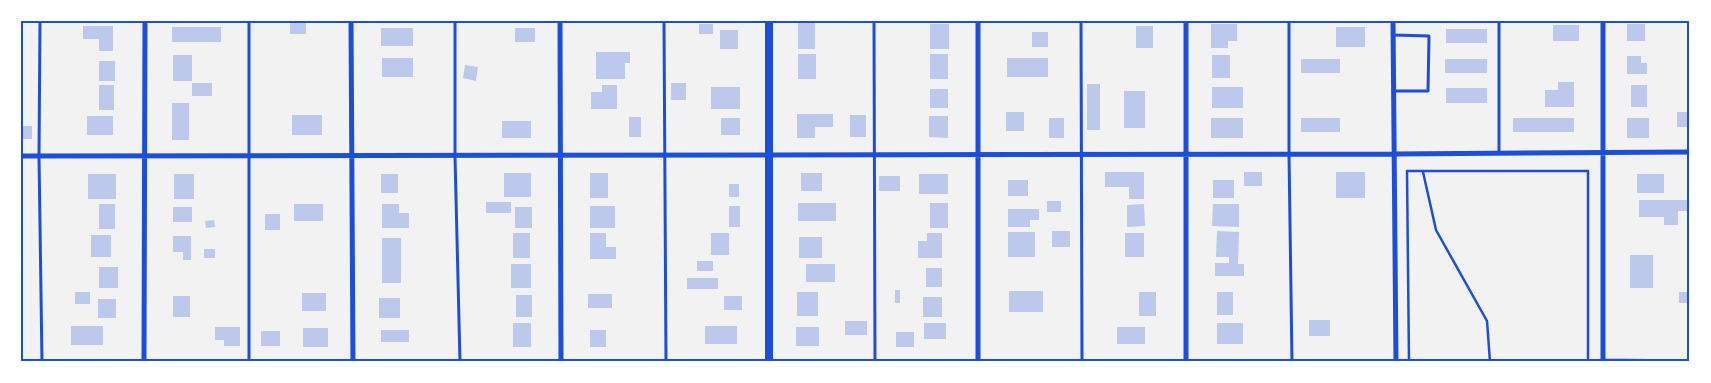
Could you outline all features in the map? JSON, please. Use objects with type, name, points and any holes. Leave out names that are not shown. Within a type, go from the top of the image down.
[{"type":"street","points":[[144,21],[144,362]]},
{"type":"street","points":[[351,21],[353,362]]},
{"type":"street","points":[[560,21],[562,156],[561,362]]},
{"type":"street","points":[[769,21],[769,362]]},
{"type":"street","points":[[978,21],[978,362]]},
{"type":"street","points":[[1186,21],[1186,362]]},
{"type":"street","points":[[1392,21],[1396,362]]},
{"type":"street","points":[[1603,21],[1603,361],[1690,362]]},
{"type":"street","points":[[21,156],[1186,155],[1690,152]]},
{"type":"lane","points":[[40,21],[39,156],[42,362]]},
{"type":"lane","points":[[248,21],[249,362]]},
{"type":"lane","points":[[456,21],[455,156],[460,362]]},
{"type":"lane","points":[[664,21],[666,362]]},
{"type":"lane","points":[[874,21],[876,362]]},
{"type":"lane","points":[[1081,21],[1082,362]]},
{"type":"lane","points":[[1288,21],[1288,154],[1292,362]]},
{"type":"lane","points":[[1499,21],[1499,153]]},
{"type":"lane","points":[[1392,35],[1429,36],[1428,91],[1393,91]]},
{"type":"path","points":[[1409,362],[1407,171],[1588,171],[1588,362]]},
{"type":"path","points":[[1423,172],[1436,230],[1487,321],[1490,362]]},
{"type":"building","points":[[290,21],[306,21],[306,34],[290,34]]},
{"type":"building","points":[[798,22],[815,22],[815,49],[798,49]]},
{"type":"building","points":[[699,24],[713,24],[713,34],[699,34]]},
{"type":"building","points":[[930,24],[949,24],[949,49],[930,49]]},
{"type":"building","points":[[1211,24],[1237,24],[1237,41],[1228,41],[1228,48],[1211,48]]},
{"type":"building","points":[[1627,24],[1645,24],[1645,41],[1627,41]]},
{"type":"building","points":[[1553,25],[1579,25],[1579,41],[1553,41]]},
{"type":"building","points":[[83,26],[113,26],[113,51],[99,51],[99,39],[83,39]]},
{"type":"building","points":[[1136,26],[1153,26],[1153,48],[1136,48]]},
{"type":"building","points":[[172,27],[221,27],[221,42],[172,42]]},
{"type":"building","points":[[1336,27],[1365,27],[1365,47],[1336,47]]},
{"type":"building","points":[[381,28],[413,28],[413,46],[381,46]]},
{"type":"building","points":[[515,28],[535,28],[535,42],[515,42]]},
{"type":"building","points":[[1446,29],[1487,29],[1487,43],[1446,43]]},
{"type":"building","points":[[720,30],[738,30],[738,49],[720,49]]},
{"type":"building","points":[[1032,32],[1048,32],[1048,47],[1032,47]]},
{"type":"building","points":[[596,52],[630,52],[630,63],[625,63],[625,79],[596,79]]},
{"type":"building","points":[[798,54],[816,54],[816,79],[798,79]]},
{"type":"building","points":[[930,54],[948,54],[948,79],[930,79]]},
{"type":"building","points":[[173,55],[192,55],[192,81],[173,81]]},
{"type":"building","points":[[1212,55],[1230,55],[1230,78],[1212,78]]},
{"type":"building","points":[[1627,56],[1641,56],[1641,63],[1647,63],[1647,74],[1627,74]]},
{"type":"building","points":[[382,58],[413,58],[413,77],[382,77]]},
{"type":"building","points":[[1007,58],[1048,58],[1048,77],[1007,77]]},
{"type":"building","points":[[1301,59],[1340,59],[1340,73],[1301,73]]},
{"type":"building","points":[[1445,59],[1487,59],[1487,73],[1445,73]]},
{"type":"building","points":[[99,61],[115,61],[115,81],[99,81]]},
{"type":"building","points":[[465,65],[478,67],[476,81],[463,78]]},
{"type":"building","points":[[1558,82],[1574,82],[1574,107],[1545,107],[1545,90],[1558,90]]},
{"type":"building","points":[[192,83],[212,83],[212,96],[192,96]]},
{"type":"building","points":[[671,83],[686,83],[686,100],[671,100]]},
{"type":"building","points":[[1087,84],[1100,84],[1100,130],[1087,130]]},
{"type":"building","points":[[99,85],[114,85],[114,110],[99,110]]},
{"type":"building","points":[[602,85],[617,85],[617,109],[591,109],[591,92],[602,92]]},
{"type":"building","points":[[1631,85],[1647,85],[1647,107],[1631,107]]},
{"type":"building","points":[[711,87],[740,87],[740,109],[711,109]]},
{"type":"building","points":[[1212,87],[1243,87],[1243,108],[1212,108]]},
{"type":"building","points":[[1446,88],[1487,88],[1487,103],[1446,103]]},
{"type":"building","points":[[930,89],[948,89],[948,108],[930,108]]},
{"type":"building","points":[[1124,91],[1145,91],[1145,128],[1124,128]]},
{"type":"building","points":[[172,103],[189,103],[189,140],[172,140]]},
{"type":"building","points":[[1006,112],[1024,112],[1024,131],[1006,131]]},
{"type":"building","points":[[1677,112],[1690,112],[1690,127],[1677,127]]},
{"type":"building","points":[[797,114],[833,114],[833,127],[815,127],[815,138],[797,138]]},
{"type":"building","points":[[292,115],[322,115],[322,135],[292,135]]},
{"type":"building","points":[[850,115],[866,115],[866,137],[850,137]]},
{"type":"building","points":[[87,116],[113,116],[113,135],[87,135]]},
{"type":"building","points":[[929,116],[948,116],[948,138],[929,137]]},
{"type":"building","points":[[629,117],[641,117],[641,137],[629,137]]},
{"type":"building","points":[[721,118],[740,118],[740,135],[721,135]]},
{"type":"building","points":[[1049,118],[1064,118],[1064,138],[1049,138]]},
{"type":"building","points":[[1211,118],[1243,118],[1243,138],[1211,138]]},
{"type":"building","points":[[1301,118],[1340,118],[1340,132],[1301,132]]},
{"type":"building","points":[[1513,118],[1574,118],[1574,132],[1513,132]]},
{"type":"building","points":[[1627,118],[1649,118],[1649,138],[1627,138]]},
{"type":"building","points":[[502,121],[531,121],[531,138],[502,138]]},
{"type":"building","points":[[21,126],[32,126],[32,139],[21,139]]},
{"type":"building","points":[[1105,172],[1144,172],[1144,199],[1129,199],[1129,187],[1105,187]]},
{"type":"building","points":[[1244,172],[1262,172],[1262,186],[1244,186]]},
{"type":"building","points":[[1336,172],[1365,172],[1365,198],[1336,198]]},
{"type":"building","points":[[504,173],[531,173],[531,197],[504,197]]},
{"type":"building","points":[[590,173],[608,173],[608,198],[590,198]]},
{"type":"building","points":[[801,173],[822,173],[822,191],[801,191]]},
{"type":"building","points":[[88,174],[116,174],[116,199],[88,199]]},
{"type":"building","points":[[174,174],[194,174],[194,199],[174,199]]},
{"type":"building","points":[[381,174],[398,174],[398,193],[381,193]]},
{"type":"building","points":[[919,174],[948,174],[948,194],[919,194]]},
{"type":"building","points":[[1637,174],[1664,174],[1664,193],[1637,193]]},
{"type":"building","points":[[879,176],[900,176],[900,191],[879,191]]},
{"type":"building","points":[[1008,180],[1028,180],[1028,196],[1008,196]]},
{"type":"building","points":[[1213,180],[1234,180],[1234,198],[1213,198]]},
{"type":"building","points":[[729,184],[739,184],[739,197],[729,197]]},
{"type":"building","points":[[1639,200],[1688,200],[1688,211],[1678,211],[1678,225],[1664,225],[1664,217],[1639,217]]},
{"type":"building","points":[[1047,201],[1061,201],[1061,212],[1047,212]]},
{"type":"building","points":[[486,202],[511,202],[511,213],[486,213]]},
{"type":"building","points":[[798,203],[836,203],[836,221],[798,221]]},
{"type":"building","points":[[930,203],[948,203],[948,228],[930,228]]},
{"type":"building","points":[[99,204],[115,204],[115,229],[99,229]]},
{"type":"building","points":[[294,204],[323,204],[323,221],[294,221]]},
{"type":"building","points":[[382,204],[399,204],[399,213],[409,213],[409,228],[382,228]]},
{"type":"building","points":[[1144,204],[1145,226],[1127,227],[1127,205]]},
{"type":"building","points":[[1213,204],[1239,204],[1239,227],[1212,226]]},
{"type":"building","points":[[590,206],[615,206],[615,228],[590,228]]},
{"type":"building","points":[[729,206],[740,206],[740,227],[729,227]]},
{"type":"building","points":[[173,207],[192,207],[192,222],[173,222]]},
{"type":"building","points":[[515,207],[532,207],[532,228],[515,228]]},
{"type":"building","points":[[1008,209],[1039,209],[1039,220],[1030,220],[1030,227],[1008,227]]},
{"type":"building","points":[[265,214],[280,214],[280,230],[265,230]]},
{"type":"building","points":[[214,220],[215,227],[206,228],[205,221]]},
{"type":"building","points":[[1052,231],[1070,231],[1070,247],[1052,247]]},
{"type":"building","points":[[1217,231],[1239,232],[1238,264],[1244,264],[1244,276],[1215,276],[1215,263],[1229,263],[1229,257],[1216,257]]},
{"type":"building","points":[[1008,232],[1035,232],[1035,257],[1008,257]]},
{"type":"building","points":[[513,233],[530,233],[530,258],[513,258]]},
{"type":"building","points":[[590,233],[606,233],[606,247],[616,247],[616,259],[590,259]]},
{"type":"building","points":[[711,233],[729,233],[729,255],[711,255]]},
{"type":"building","points":[[927,233],[942,233],[942,258],[918,258],[918,241],[927,241]]},
{"type":"building","points":[[1125,233],[1144,233],[1144,257],[1125,257]]},
{"type":"building","points":[[91,235],[111,235],[111,257],[91,257]]},
{"type":"building","points":[[173,236],[191,236],[191,260],[183,260],[183,252],[173,252]]},
{"type":"building","points":[[799,237],[822,237],[822,258],[799,258]]},
{"type":"building","points":[[382,238],[401,238],[401,283],[382,283]]},
{"type":"building","points":[[204,249],[215,249],[215,258],[204,258]]},
{"type":"building","points":[[1630,255],[1653,255],[1653,288],[1630,288]]},
{"type":"building","points":[[697,261],[713,261],[713,271],[697,271]]},
{"type":"building","points":[[511,264],[531,264],[531,288],[511,288]]},
{"type":"building","points":[[806,264],[835,264],[835,282],[806,282]]},
{"type":"building","points":[[99,267],[118,267],[118,288],[99,288]]},
{"type":"building","points":[[926,268],[942,268],[942,287],[926,287]]},
{"type":"building","points":[[687,278],[718,278],[718,289],[687,289]]},
{"type":"building","points":[[895,290],[900,290],[900,303],[895,303]]},
{"type":"building","points":[[1009,291],[1043,291],[1043,312],[1009,312]]},
{"type":"building","points":[[75,292],[90,292],[90,304],[75,304]]},
{"type":"building","points":[[797,292],[818,292],[818,316],[797,316]]},
{"type":"building","points":[[1139,292],[1156,292],[1156,316],[1139,316]]},
{"type":"building","points":[[1217,292],[1233,292],[1233,315],[1217,315]]},
{"type":"building","points":[[1679,292],[1690,292],[1690,319],[1687,319],[1687,303],[1679,303]]},
{"type":"building","points":[[302,293],[326,293],[326,311],[302,311]]},
{"type":"building","points":[[588,294],[612,294],[612,308],[588,308]]},
{"type":"building","points":[[516,295],[532,295],[532,317],[516,317]]},
{"type":"building","points":[[173,296],[190,296],[190,317],[173,317]]},
{"type":"building","points":[[724,296],[742,296],[742,310],[724,310]]},
{"type":"building","points":[[923,297],[942,297],[942,317],[923,317]]},
{"type":"building","points":[[379,298],[400,298],[400,318],[379,318]]},
{"type":"building","points":[[98,299],[116,299],[116,318],[98,318]]},
{"type":"building","points":[[1309,320],[1330,320],[1330,336],[1309,336]]},
{"type":"building","points":[[845,321],[867,321],[867,335],[845,335]]},
{"type":"building","points":[[513,323],[531,323],[531,347],[513,347]]},
{"type":"building","points":[[924,323],[946,323],[946,339],[924,339]]},
{"type":"building","points":[[1217,323],[1243,323],[1243,344],[1217,344]]},
{"type":"building","points":[[71,326],[103,326],[103,345],[71,345]]},
{"type":"building","points":[[705,326],[737,326],[737,344],[705,344]]},
{"type":"building","points":[[215,327],[240,327],[240,346],[224,346],[224,340],[215,340]]},
{"type":"building","points":[[796,327],[819,327],[819,346],[796,346]]},
{"type":"building","points":[[1117,327],[1145,327],[1145,344],[1117,344]]},
{"type":"building","points":[[303,328],[328,328],[328,347],[303,347]]},
{"type":"building","points":[[381,330],[409,330],[409,342],[381,342]]},
{"type":"building","points":[[590,330],[606,330],[606,347],[590,347]]},
{"type":"building","points":[[261,331],[280,331],[280,346],[261,346]]},
{"type":"building","points":[[896,332],[914,332],[914,347],[896,347]]}]
